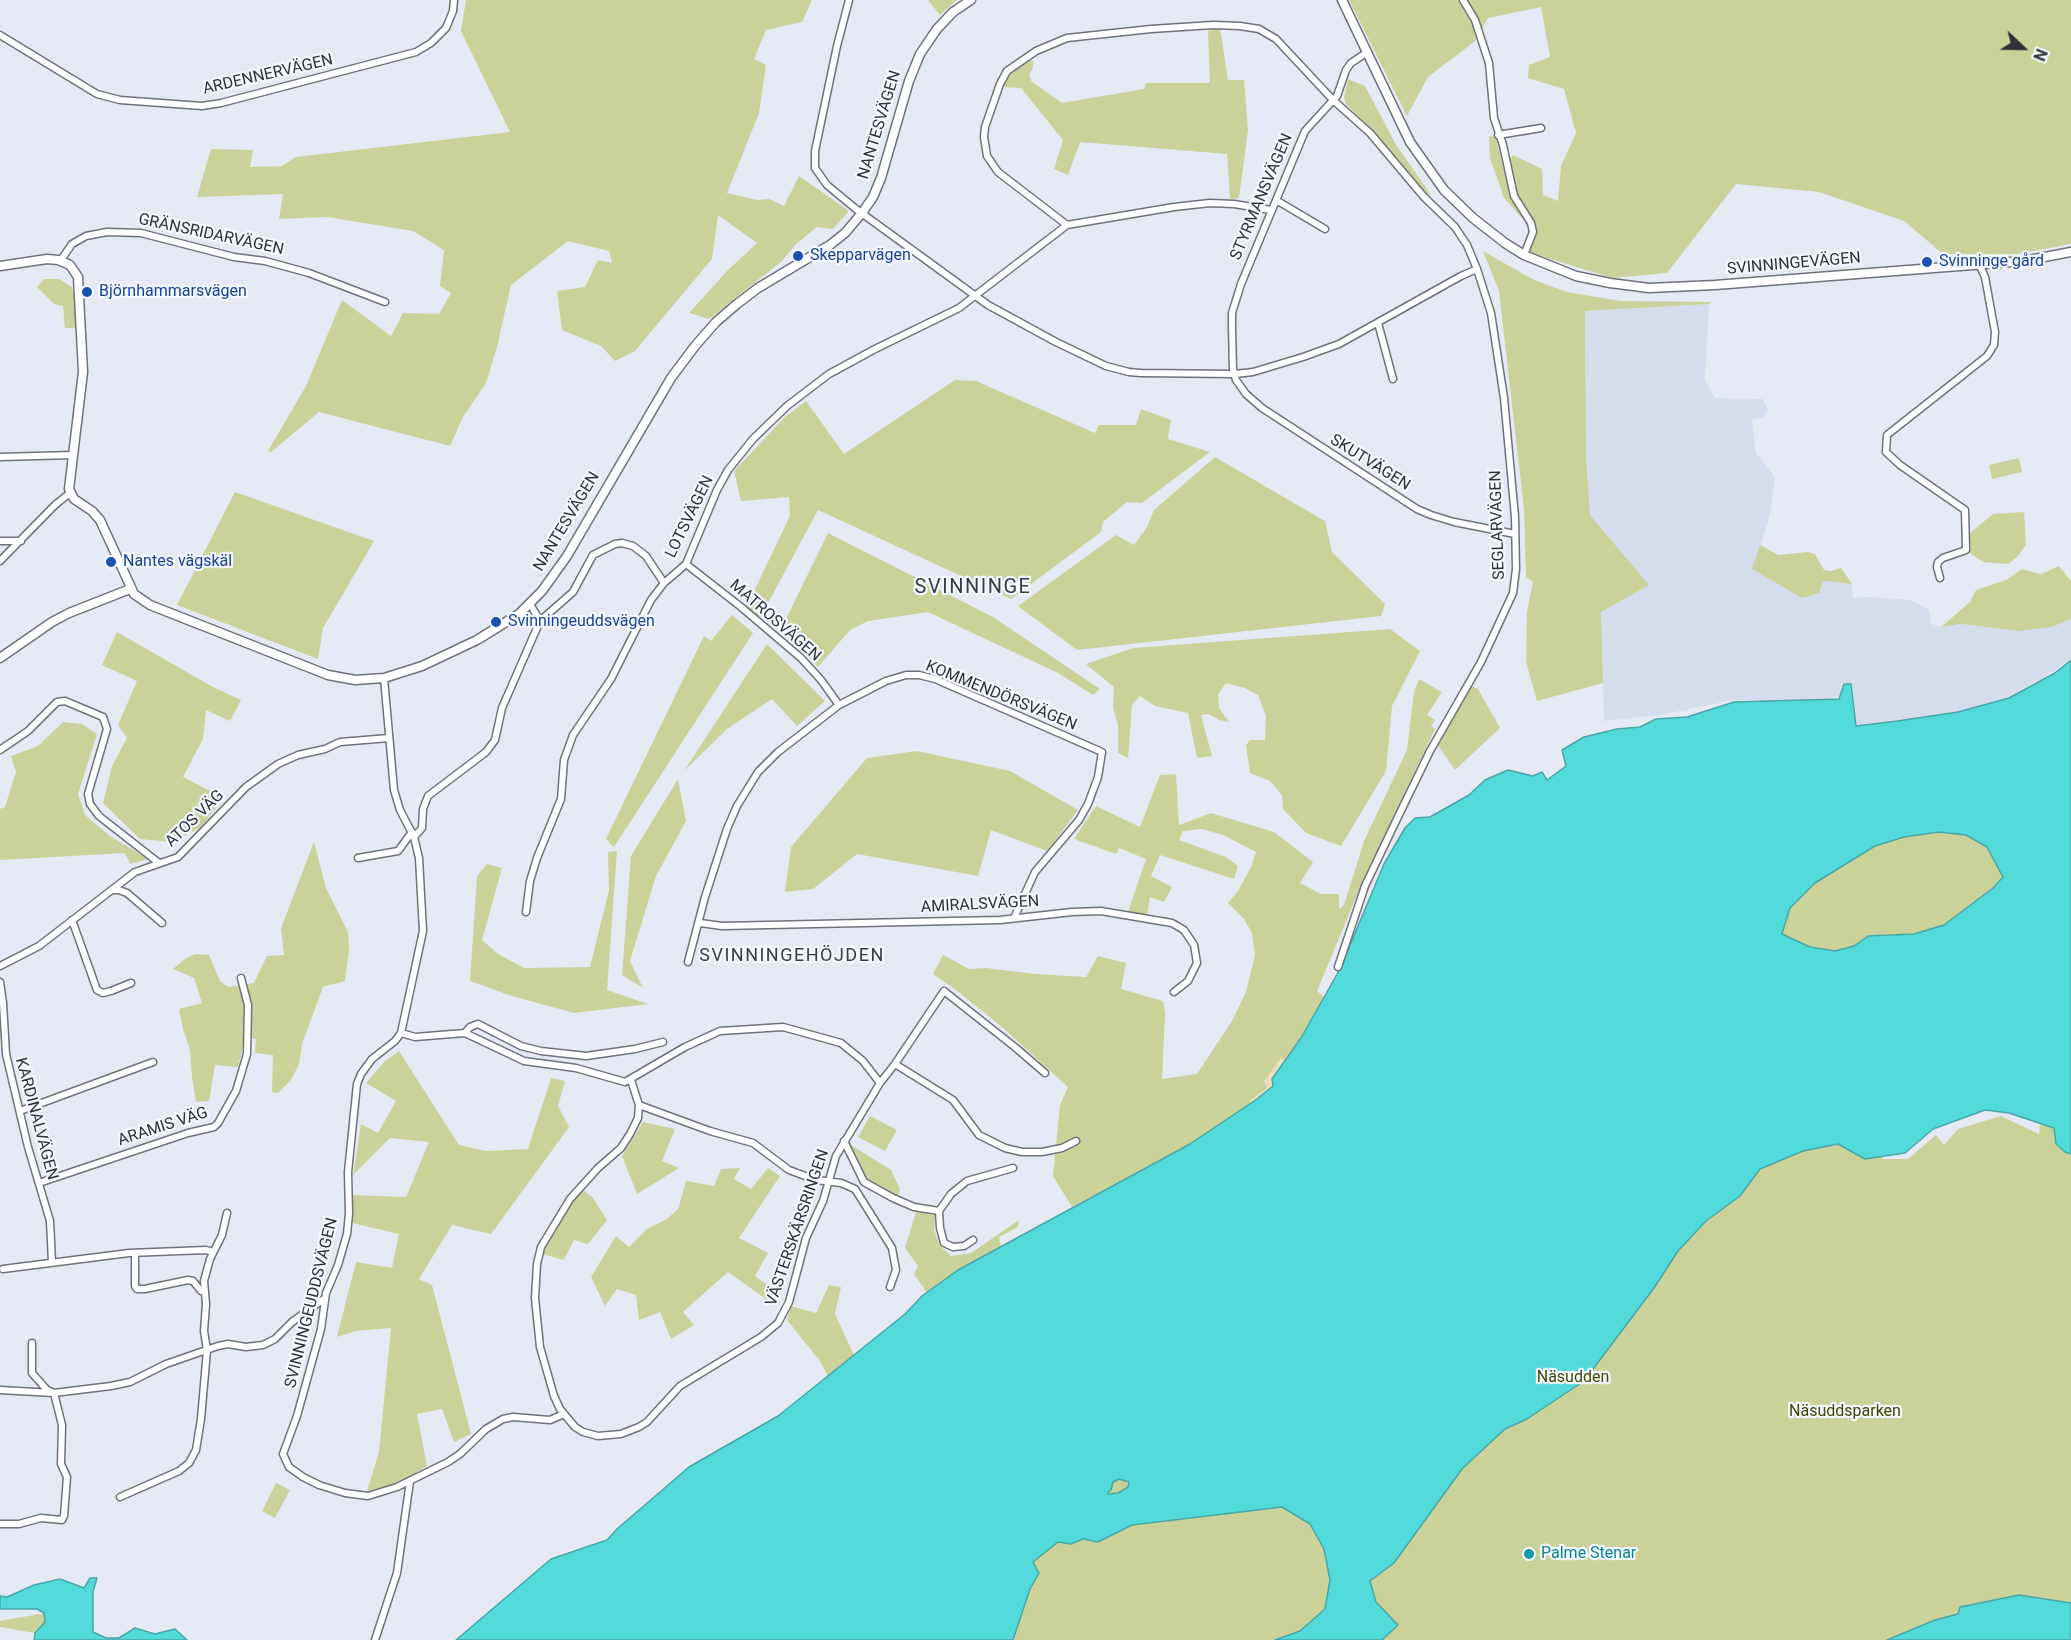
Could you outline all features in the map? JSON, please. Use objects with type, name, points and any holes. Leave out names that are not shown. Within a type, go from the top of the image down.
[{"type":"street","name":"ARDENNERVÄGEN","points":[[0,35],[97,94],[120,100],[202,106],[222,103],[416,52],[431,44],[446,28],[453,11],[454,0]]},
{"type":"street","points":[[849,0],[817,139],[814,168],[827,185],[975,297],[1056,342],[1115,370],[1142,373],[1235,374],[1253,372],[1339,344],[1461,276],[1478,269]]},
{"type":"street","name":"NANTESVÄGEN","points":[[130,588],[138,598],[150,605],[328,675],[355,680],[384,678],[422,666],[502,626],[530,604],[553,578],[671,378],[695,346],[716,322],[737,304],[758,288],[830,245],[845,233],[862,213],[881,178],[909,81],[920,54],[937,29],[953,12],[970,0]]},
{"type":"street","name":"SVINNINGEVÄGEN","points":[[1342,0],[1410,142],[1431,175],[1458,205],[1496,237],[1524,255],[1576,276],[1610,284],[1649,288],[1715,285],[2024,261],[2071,252]]},
{"type":"street","points":[[1463,0],[1475,20],[1489,63],[1494,118],[1514,196],[1531,223],[1533,232],[1524,255]]},
{"type":"street","name":"SEGLARVÄGEN","points":[[1067,225],[998,172],[984,147],[987,119],[1004,75],[1019,62],[1046,46],[1076,36],[1213,25],[1254,28],[1278,41],[1333,100],[1370,132],[1424,197],[1455,227],[1478,269],[1491,313],[1501,375],[1514,499],[1515,580],[1508,604],[1481,662],[1430,752],[1365,886],[1338,967]]},
{"type":"street","name":"STYRMANSVÄGEN","points":[[1235,374],[1232,328],[1235,302],[1271,210],[1305,131],[1340,91],[1347,67],[1366,53]]},
{"type":"street","points":[[1498,135],[1541,128]]},
{"type":"street","points":[[1276,200],[1325,229]]},
{"type":"street","points":[[1067,225],[1210,203],[1271,210]]},
{"type":"street","name":"LOTSVÄGEN","points":[[526,912],[528,889],[534,865],[561,799],[562,768],[568,745],[607,684],[644,612],[664,583],[686,564],[717,490],[728,470],[753,439],[787,406],[829,374],[945,316],[975,297],[1067,225]]},
{"type":"street","name":"GRÄNSRIDARVÄGEN","points":[[61,260],[72,244],[86,236],[107,232],[141,233],[190,247],[309,273],[385,302]]},
{"type":"street","points":[[0,266],[47,259],[61,260],[76,272],[81,300],[84,372],[69,484],[70,493],[74,499],[96,515],[130,588],[60,618],[0,657]]},
{"type":"street","points":[[1940,578],[1938,562],[1966,550],[1965,510],[1900,465],[1886,452],[1887,435],[1987,356],[1994,345],[1995,332],[1985,277],[1979,264]]},
{"type":"street","points":[[1378,323],[1393,379]]},
{"type":"street","name":"SKUTVÄGEN","points":[[1235,374],[1236,380],[1246,394],[1262,408],[1417,508],[1454,522],[1515,534]]},
{"type":"street","points":[[0,457],[73,455]]},
{"type":"street","points":[[0,561],[55,505],[70,493]]},
{"type":"street","points":[[0,541],[21,541]]},
{"type":"street","points":[[358,858],[398,851],[413,834],[422,828],[423,809],[428,796],[486,752],[495,740],[502,708],[540,621],[573,592],[593,555],[615,544],[628,544],[642,551],[664,583]]},
{"type":"street","name":"MATROSVÄGEN","points":[[686,564],[801,658],[839,705]]},
{"type":"street","points":[[530,604],[540,621]]},
{"type":"street","name":"KOMMENDÖRSVÄGEN","points":[[688,962],[718,852],[737,806],[758,772],[778,752],[839,705],[886,681],[906,675],[919,675],[945,684],[1102,752],[1098,777],[1088,804],[1068,833],[1035,872],[1014,918]]},
{"type":"street","points":[[384,678],[397,802],[413,834],[419,858],[423,931],[401,1033],[415,1037],[465,1033],[524,1061],[576,1068],[622,1082],[631,1080],[685,1047],[712,1034],[739,1028],[783,1027],[841,1043],[863,1061],[880,1083]]},
{"type":"street","points":[[0,750],[28,731],[57,702],[65,701],[103,717],[107,729],[88,799],[99,816],[159,863]]},
{"type":"street","name":"ATOS VÄG","points":[[0,966],[39,946],[135,872],[178,857],[246,788],[278,764],[340,742],[389,738]]},
{"type":"street","points":[[111,890],[127,893],[162,923]]},
{"type":"street","name":"AMIRALSVÄGEN","points":[[700,923],[722,926],[1014,918],[1101,911],[1176,924],[1190,936],[1197,961],[1192,976],[1174,992]]},
{"type":"street","points":[[72,920],[97,990],[103,993],[131,983]]},
{"type":"street","name":"ARAMIS VÄG","points":[[39,1184],[188,1133],[214,1127],[218,1123],[236,1091],[247,1054],[248,1005],[241,978]]},
{"type":"street","name":"KARDINALVÄGEN","points":[[0,982],[6,1054],[50,1221],[52,1262]]},
{"type":"street","name":"VÄSTERSKÄRSRINGEN","points":[[639,1105],[638,1118],[624,1144],[570,1199],[547,1236],[538,1256],[535,1298],[540,1347],[554,1396],[564,1414],[575,1427],[594,1436],[609,1436],[635,1430],[647,1422],[680,1386],[772,1329],[786,1309],[806,1238],[823,1201],[836,1156],[880,1083],[944,991],[1045,1073]]},
{"type":"street","points":[[465,1033],[470,1027],[478,1024],[521,1046],[541,1051],[586,1056],[635,1049],[663,1042]]},
{"type":"street","name":"SVINNINGEUDDSVÄGEN","points":[[401,1033],[372,1059],[357,1084],[348,1172],[347,1233],[342,1254],[325,1298],[321,1329],[297,1416],[283,1454],[287,1464],[303,1477],[319,1485],[368,1496],[388,1490],[458,1456],[486,1429],[498,1421],[513,1417],[550,1420],[564,1414]]},
{"type":"street","points":[[20,1111],[153,1062]]},
{"type":"street","points":[[895,1064],[954,1100],[979,1135],[1005,1148],[1022,1152],[1042,1152],[1062,1148],[1076,1141]]},
{"type":"street","points":[[631,1080],[639,1105],[710,1131],[753,1143],[789,1170],[816,1180],[830,1180],[851,1187],[857,1192],[892,1248],[896,1270],[890,1287]]},
{"type":"street","points":[[844,1141],[864,1182],[893,1198],[914,1206],[939,1211]]},
{"type":"street","points":[[973,1240],[964,1246],[953,1247],[944,1243],[939,1211],[951,1194],[968,1181],[1013,1168]]},
{"type":"street","points":[[120,1497],[179,1471],[189,1463],[199,1438],[207,1350],[204,1331],[205,1275],[222,1235],[227,1213]]},
{"type":"street","points":[[3,1269],[135,1253],[206,1250],[213,1252]]},
{"type":"street","points":[[135,1253],[136,1288],[145,1289],[188,1280],[193,1281],[201,1291],[205,1292]]},
{"type":"street","points":[[0,1390],[54,1393],[130,1382],[166,1364],[218,1346],[263,1345],[275,1339],[292,1322],[325,1298]]},
{"type":"street","points":[[0,1524],[19,1524],[41,1518],[62,1521],[64,1516],[67,1477],[61,1464],[62,1425],[54,1393],[36,1380],[31,1370],[32,1343]]},
{"type":"street","points":[[32,1392],[36,1380]]},
{"type":"street","points":[[375,1640],[397,1573],[410,1480]]},
{"type":"shaded area","points":[[1709,304],[1705,380],[1715,398],[1763,399],[1768,411],[1763,417],[1752,420],[1756,453],[1775,477],[1770,515],[1753,569],[1802,598],[1823,581],[1852,584],[1853,598],[1911,600],[1929,610],[1931,624],[1941,627],[1961,624],[2019,631],[2052,627],[2071,619],[2071,658],[2052,672],[2008,697],[1958,712],[1856,725],[1852,684],[1844,683],[1839,697],[1787,701],[1734,700],[1659,715],[1604,721],[1601,612],[1649,585],[1590,515],[1586,456],[1585,311]]},
{"type":"green space","points":[[466,0],[812,0],[802,22],[766,30],[754,59],[766,65],[759,113],[727,193],[757,200],[769,199],[784,206],[799,176],[849,211],[833,229],[817,227],[796,244],[782,261],[709,319],[689,313],[728,270],[757,243],[718,215],[712,259],[635,351],[615,361],[601,346],[562,330],[557,291],[585,287],[598,260],[612,263],[609,251],[568,241],[511,285],[486,383],[463,417],[450,446],[319,412],[271,452],[268,451],[306,386],[342,300],[391,336],[403,313],[439,314],[451,293],[440,286],[444,250],[413,231],[327,217],[279,219],[283,194],[197,197],[211,149],[253,150],[250,167],[282,166],[296,157],[510,132],[461,31]]},
{"type":"green space","points":[[928,0],[957,0],[940,15]]},
{"type":"green space","points":[[1349,0],[2071,0],[2071,244],[2017,254],[1943,254],[1904,221],[1819,192],[1736,184],[1667,273],[1612,278],[1528,252],[1531,228],[1504,198],[1490,158],[1489,136],[1496,137],[1504,169],[1513,155],[1542,169],[1543,195],[1558,201],[1561,166],[1576,133],[1564,89],[1528,78],[1529,65],[1550,57],[1541,7],[1488,18],[1474,42],[1428,77],[1407,116]]},
{"type":"green space","points":[[1220,28],[1228,80],[1244,80],[1248,130],[1239,198],[1230,199],[1227,154],[1080,142],[1068,175],[1054,169],[1063,140],[1021,88],[1003,87],[1009,76],[1026,61],[1033,61],[1033,68],[1029,74],[1031,81],[1062,103],[1144,89],[1146,83],[1210,83],[1208,31]]},
{"type":"green space","points":[[1348,79],[1365,86],[1395,143],[1431,195],[1428,195],[1346,104],[1344,98]]},
{"type":"green space","points":[[1483,251],[1534,280],[1567,292],[1621,301],[1712,302],[1585,311],[1586,456],[1590,515],[1649,585],[1601,612],[1603,683],[1537,701],[1526,662],[1527,612],[1533,582],[1526,577],[1524,509],[1499,291]]},
{"type":"green space","points":[[44,279],[59,279],[72,287],[80,328],[65,328],[63,306],[54,304],[37,287]]},
{"type":"green space","points":[[955,380],[976,381],[1095,433],[1099,425],[1136,425],[1141,409],[1171,420],[1168,439],[1210,452],[1142,503],[1127,502],[1103,522],[1101,532],[1011,599],[818,510],[760,618],[746,608],[790,516],[789,497],[741,501],[734,471],[785,417],[806,401],[844,454]]},
{"type":"green space","points":[[1215,457],[1325,521],[1332,552],[1385,604],[1381,616],[1077,650],[1018,606],[1116,535],[1134,545],[1147,527],[1154,510]]},
{"type":"green space","points":[[2019,458],[2022,472],[1992,479],[1989,465]]},
{"type":"green space","points":[[235,492],[374,541],[323,628],[318,659],[177,605]]},
{"type":"green space","points":[[2024,512],[2026,545],[2008,564],[1983,562],[1970,553],[1970,533],[1993,514]]},
{"type":"green space","points":[[828,533],[993,617],[1100,689],[1093,695],[1058,673],[928,612],[868,621],[850,630],[818,667],[782,627]]},
{"type":"green space","points":[[1760,545],[1778,555],[1808,552],[1815,554],[1824,570],[1831,571],[1841,568],[1852,584],[1823,581],[1819,593],[1802,598],[1752,569]]},
{"type":"green space","points":[[2059,566],[2071,581],[2071,619],[2052,627],[2019,631],[1961,624],[1941,627],[1970,602],[1976,590],[2006,580],[2022,569],[2041,574]]},
{"type":"green space","points":[[732,615],[753,633],[614,847],[606,839],[704,636],[711,641]]},
{"type":"green space","points":[[1390,629],[1420,651],[1392,706],[1386,771],[1341,846],[1306,833],[1283,809],[1282,795],[1270,781],[1250,773],[1246,745],[1250,740],[1265,740],[1266,716],[1258,695],[1245,688],[1226,683],[1218,694],[1219,708],[1229,722],[1208,714],[1201,715],[1212,756],[1197,758],[1188,713],[1155,706],[1140,696],[1132,705],[1128,758],[1118,753],[1118,725],[1113,707],[1114,687],[1086,664],[1133,648]]},
{"type":"green space","points":[[117,632],[211,686],[241,700],[230,721],[206,710],[203,739],[183,777],[224,798],[200,828],[172,842],[140,839],[103,803],[112,766],[127,738],[118,725],[137,681],[102,665]]},
{"type":"green space","points":[[767,644],[825,701],[797,726],[772,699],[727,729],[684,771]]},
{"type":"green space","points":[[1419,679],[1442,692],[1427,715],[1435,720],[1431,726],[1435,729],[1364,878],[1317,991],[1324,997],[1301,1038],[1272,1079],[1273,1086],[1190,1144],[1072,1207],[1053,1176],[1060,1105],[1068,1087],[1003,1028],[933,974],[943,955],[969,969],[986,968],[1086,977],[1098,956],[1126,963],[1121,989],[1163,1001],[1165,1013],[1162,1079],[1197,1074],[1232,1021],[1246,992],[1255,955],[1252,933],[1244,919],[1228,903],[1238,891],[1252,865],[1256,852],[1223,835],[1202,829],[1183,831],[1179,840],[1226,857],[1238,866],[1234,879],[1160,855],[1151,876],[1172,887],[1164,902],[1150,897],[1147,915],[1128,912],[1146,859],[1119,848],[1116,854],[1074,839],[1096,806],[1140,827],[1160,775],[1176,774],[1179,825],[1211,813],[1274,832],[1313,862],[1300,883],[1321,894],[1339,894],[1339,909],[1344,905],[1364,841],[1407,750],[1414,692]]},
{"type":"green space","points":[[1471,686],[1478,689],[1500,728],[1455,770],[1438,745]]},
{"type":"green space","points":[[63,722],[82,724],[97,734],[78,794],[85,815],[110,836],[148,859],[130,864],[125,853],[0,860],[0,809],[5,807],[16,772],[11,756],[38,746]]},
{"type":"green space","points":[[917,751],[1010,771],[1078,810],[1047,851],[991,830],[978,876],[857,854],[813,889],[785,892],[791,847],[867,758]]},
{"type":"green space","points":[[678,779],[686,821],[656,876],[630,961],[643,988],[622,975],[631,856]]},
{"type":"green space","points":[[1939,832],[1966,835],[1987,847],[2003,877],[1993,888],[1944,925],[1914,934],[1868,936],[1854,946],[1835,951],[1810,947],[1782,934],[1790,908],[1815,883],[1875,846],[1904,837]]},
{"type":"green space","points":[[314,842],[326,888],[348,932],[349,949],[345,981],[323,987],[302,1044],[299,1064],[291,1080],[278,1093],[272,1092],[273,1055],[255,1053],[256,1039],[245,1037],[238,1067],[215,1065],[209,1101],[196,1102],[190,1050],[179,1009],[202,1003],[194,978],[173,969],[195,954],[209,955],[220,981],[228,987],[254,983],[267,956],[284,955],[281,928]]},
{"type":"green space","points":[[617,851],[607,990],[648,1004],[574,1013],[512,996],[470,981],[477,876],[487,864],[502,868],[482,940],[498,954],[524,968],[590,967],[609,890],[608,852]]},
{"type":"green space","name":"Näsudden","points":[[1920,1023],[1882,1159],[1908,1159],[1936,1135],[1944,1145],[1958,1129],[2001,1116],[2039,1134],[2040,1123],[2054,1128],[2071,1150],[2071,1603],[2019,1595],[1968,1605],[1974,1640],[852,1640],[929,1487]]},
{"type":"green space","points":[[399,1051],[459,1145],[487,1151],[528,1149],[551,1078],[565,1081],[558,1106],[569,1127],[491,1234],[452,1225],[419,1279],[432,1285],[471,1434],[454,1442],[442,1409],[417,1414],[427,1466],[394,1486],[367,1491],[379,1452],[391,1328],[356,1331],[337,1337],[356,1262],[392,1268],[399,1234],[352,1223],[352,1195],[406,1197],[429,1142],[390,1138],[353,1175],[361,1124],[378,1133],[396,1101],[366,1083],[385,1061]]},
{"type":"green space","points":[[870,1116],[897,1130],[885,1151],[858,1137]]},
{"type":"green space","points":[[643,1122],[675,1129],[662,1161],[679,1168],[637,1194],[622,1156]]},
{"type":"green space","points":[[851,1145],[891,1170],[900,1189],[898,1197],[867,1179]]},
{"type":"green space","points":[[740,1168],[734,1179],[751,1189],[768,1168],[780,1176],[739,1238],[768,1253],[755,1276],[781,1295],[776,1306],[728,1272],[683,1312],[694,1325],[671,1339],[660,1312],[639,1320],[636,1295],[617,1289],[605,1306],[591,1277],[616,1236],[629,1247],[647,1229],[667,1219],[678,1209],[686,1181],[714,1186],[721,1169]]},
{"type":"green space","points":[[583,1190],[593,1198],[607,1220],[588,1244],[574,1240],[564,1260],[542,1254],[565,1211]]},
{"type":"green space","points":[[916,1212],[935,1215],[934,1229],[939,1245],[951,1256],[971,1253],[1019,1220],[1018,1227],[999,1237],[1001,1246],[958,1270],[927,1293],[914,1274],[918,1266],[905,1248]]},
{"type":"green space","points":[[829,1285],[841,1287],[835,1314],[854,1355],[828,1376],[820,1361],[787,1320],[791,1306],[816,1313]]},
{"type":"green space","points":[[276,1483],[290,1490],[275,1518],[262,1511]]},
{"type":"green space","points":[[45,1613],[45,1622],[35,1633],[0,1627],[0,1621]]},
{"type":"sand","points":[[1281,1058],[1285,1060],[1272,1079],[1273,1086],[1251,1103],[1249,1101],[1267,1088],[1264,1081]]},
{"type":"water","points":[[2071,660],[2071,1154],[2056,1144],[2054,1128],[2009,1113],[1985,1110],[1933,1129],[1905,1153],[1865,1159],[1838,1144],[1803,1151],[1760,1169],[1740,1196],[1706,1221],[1678,1251],[1654,1288],[1584,1381],[1527,1419],[1505,1429],[1462,1469],[1394,1563],[1370,1581],[1376,1602],[1398,1625],[1382,1640],[1275,1640],[1300,1631],[1325,1609],[1330,1580],[1324,1549],[1310,1524],[1282,1507],[1132,1525],[1098,1542],[1083,1539],[1071,1544],[1058,1542],[1033,1562],[1039,1573],[1030,1589],[1013,1640],[456,1640],[551,1559],[607,1540],[689,1467],[778,1416],[905,1314],[922,1296],[958,1270],[1190,1144],[1273,1086],[1272,1079],[1301,1038],[1340,969],[1384,864],[1405,828],[1415,818],[1430,817],[1469,795],[1485,780],[1508,770],[1533,776],[1542,772],[1547,780],[1566,766],[1562,750],[1584,737],[1617,729],[1640,727],[1656,719],[1687,717],[1734,702],[1839,699],[1844,684],[1851,684],[1856,726],[1958,712],[2009,698],[2055,673]],"holes":[[[1939,832],[1966,835],[1987,847],[2003,877],[1993,888],[1944,925],[1914,934],[1868,936],[1854,946],[1835,951],[1810,947],[1782,934],[1790,908],[1815,883],[1875,846],[1904,837]],[[1119,1479],[1129,1482],[1128,1487],[1118,1493],[1108,1494],[1113,1482]]]},
{"type":"water","points":[[90,1578],[97,1578],[93,1592],[93,1632],[106,1638],[119,1638],[135,1628],[155,1634],[175,1629],[187,1640],[34,1640],[35,1633],[45,1622],[44,1613],[37,1609],[0,1609],[0,1596],[7,1597],[34,1585],[60,1579],[84,1588]]},
{"type":"water","points":[[2019,1595],[2071,1603],[2071,1640],[1887,1640],[1935,1620],[1958,1614],[1960,1607]]},
{"type":"place","name":"Skepparvägen","points":[[798,256]]},
{"type":"place","name":"Svinninge gård","points":[[1927,262]]},
{"type":"place","name":"Björnhammarsvägen","points":[[87,292]]},
{"type":"place","name":"Nantes vägskäl","points":[[111,562]]},
{"type":"place","name":"Svinningeuddsvägen","points":[[496,622]]},
{"type":"place","name":"Palme Stenar","points":[[1529,1554]]},
{"type":"district","name":"SVINNINGE","points":[[973,588]]},
{"type":"district","name":"SVINNINGEHÖJDEN","points":[[792,956]]},
{"type":"park label","name":"Näsuddsparken","points":[[1845,1412]]}]
